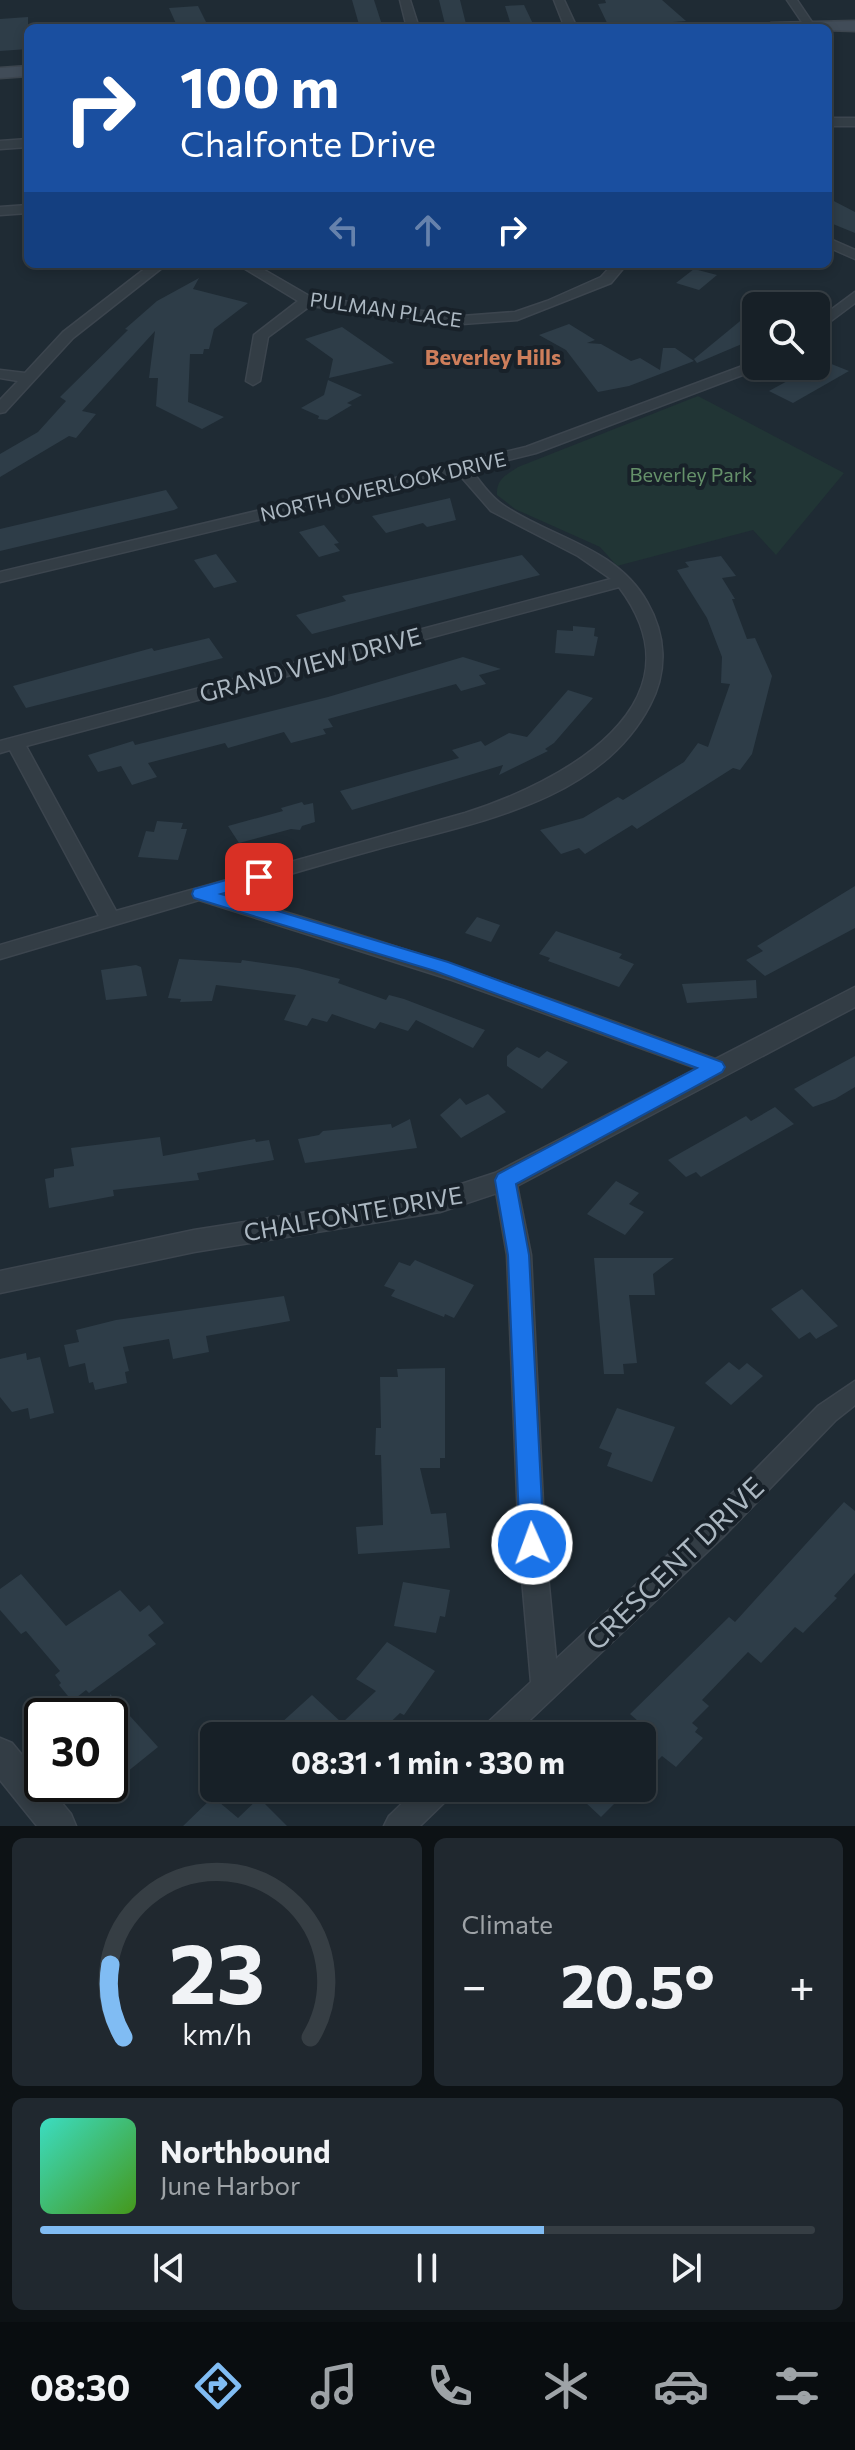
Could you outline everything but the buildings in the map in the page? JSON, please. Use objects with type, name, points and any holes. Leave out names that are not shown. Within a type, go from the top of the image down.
[{"type":"main road","points":[[832,27],[855,26]]},
{"type":"main road","points":[[0,73],[24,71]]},
{"type":"street","points":[[405,0],[412,24]]},
{"type":"street","points":[[559,0],[569,24]]},
{"type":"street","points":[[792,0],[809,24]]},
{"type":"street","points":[[832,122],[855,122]]},
{"type":"street","points":[[0,145],[24,143]]},
{"type":"street","points":[[0,211],[24,209]]},
{"type":"street","points":[[832,244],[855,255]]},
{"type":"street","points":[[0,409],[26,378],[104,304],[154,268]]},
{"type":"street","name":"PULMAN PLACE","points":[[251,268],[307,301],[439,319],[489,320],[517,316],[585,291],[606,280],[616,268]]},
{"type":"street","points":[[830,317],[855,296]]},
{"type":"street","points":[[253,381],[261,335],[307,301]]},
{"type":"street","name":"NORTH OVERLOOK DRIVE","points":[[0,577],[531,450],[742,370]]},
{"type":"street","points":[[0,374],[26,378]]},
{"type":"street","points":[[0,952],[518,801],[591,763],[627,729],[642,708],[654,669],[650,627],[641,608],[619,582],[585,551],[494,506],[461,467]]},
{"type":"street","name":"GRAND VIEW DRIVE","points":[[8,745],[619,582]]},
{"type":"street","points":[[8,745],[111,919]]},
{"type":"street","points":[[201,894],[441,966],[715,1067]]},
{"type":"street","name":"CHALFONTE DRIVE","points":[[0,1282],[166,1246],[440,1201],[505,1180],[855,996]]},
{"type":"street","points":[[505,1180],[519,1255],[532,1544],[545,1686]]},
{"type":"street","name":"CRESCENT DRIVE","points":[[508,1722],[714,1529],[827,1413],[855,1391]]},
{"type":"street","points":[[0,1754],[59,1826]]},
{"type":"street","points":[[399,1826],[424,1802]]},
{"type":"green space","name":"Beverley Park","points":[[698,396],[844,473],[776,555],[753,530],[617,566],[600,547],[515,509],[497,495],[500,481],[518,467]]},
{"type":"district","name":"Beverley Hills","points":[[493,356]]},
{"type":"route","points":[[259,877],[201,894],[351,936],[441,966],[715,1067],[505,1180],[519,1255],[527,1364],[532,1544]]}]
